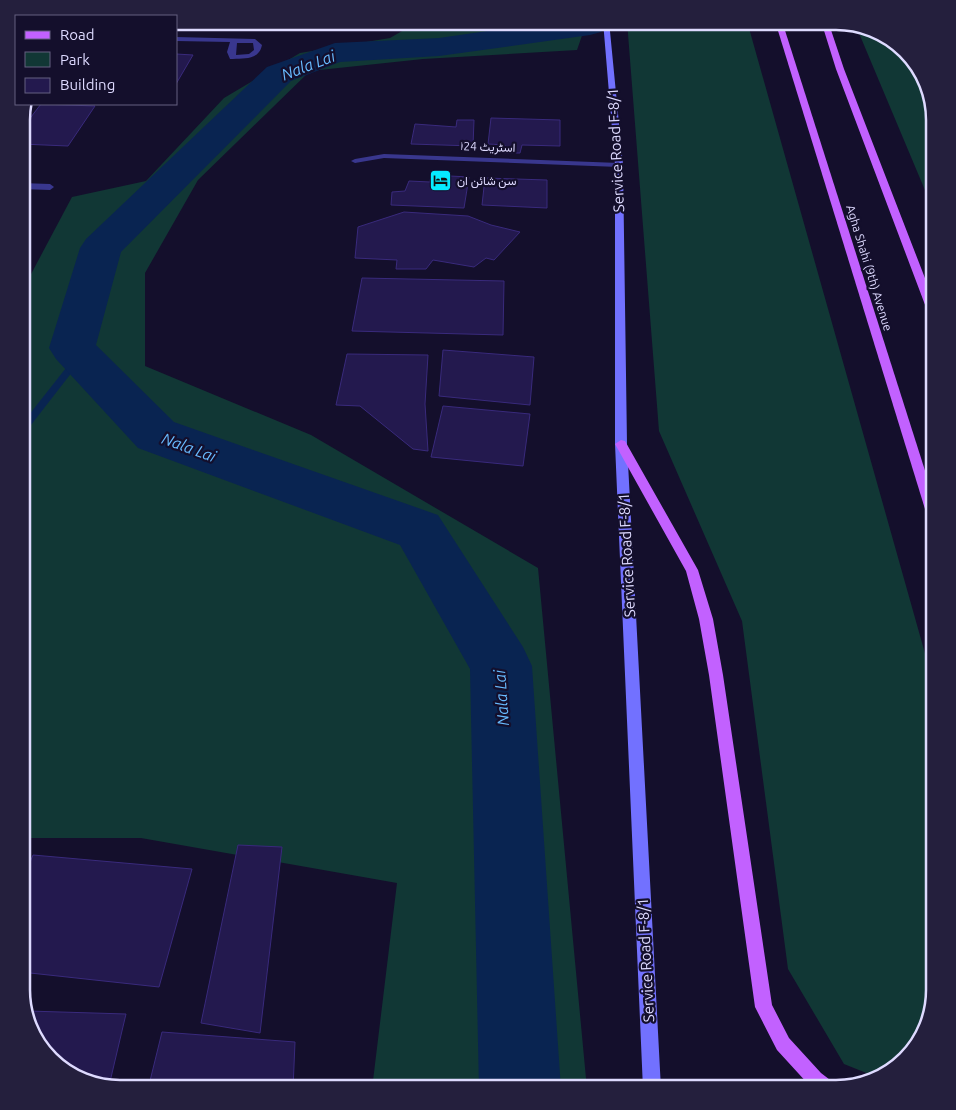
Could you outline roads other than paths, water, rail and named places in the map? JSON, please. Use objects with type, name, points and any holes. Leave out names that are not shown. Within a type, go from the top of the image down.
[{"type":"main road","name":"Agha Shahi (9th) Avenue","points":[[781,30],[926,493]]},
{"type":"main road","points":[[827,30],[926,294]]},
{"type":"main road","points":[[621,444],[692,570],[706,619],[716,675],[764,1007],[783,1044],[816,1080]]},
{"type":"street","name":"Service Road F-8/1","points":[[607,30],[619,165],[621,444],[652,1080]]},
{"type":"street","points":[[178,39],[255,41],[258,45],[257,51],[251,56],[233,57],[231,52],[234,42]]},
{"type":"street","name":"اسٹریٹ 24ا","points":[[355,161],[384,156],[619,165]]},
{"type":"street","points":[[30,186],[50,187]]},
{"type":"waterway","name":"Nala Lai","points":[[520,1080],[501,666],[419,530],[156,435],[72,348],[101,248],[279,74],[335,53],[439,47],[561,30]]},
{"type":"waterway","points":[[30,420],[80,356]]},
{"type":"place","name":"سن شائن ان","points":[[441,181]]}]
